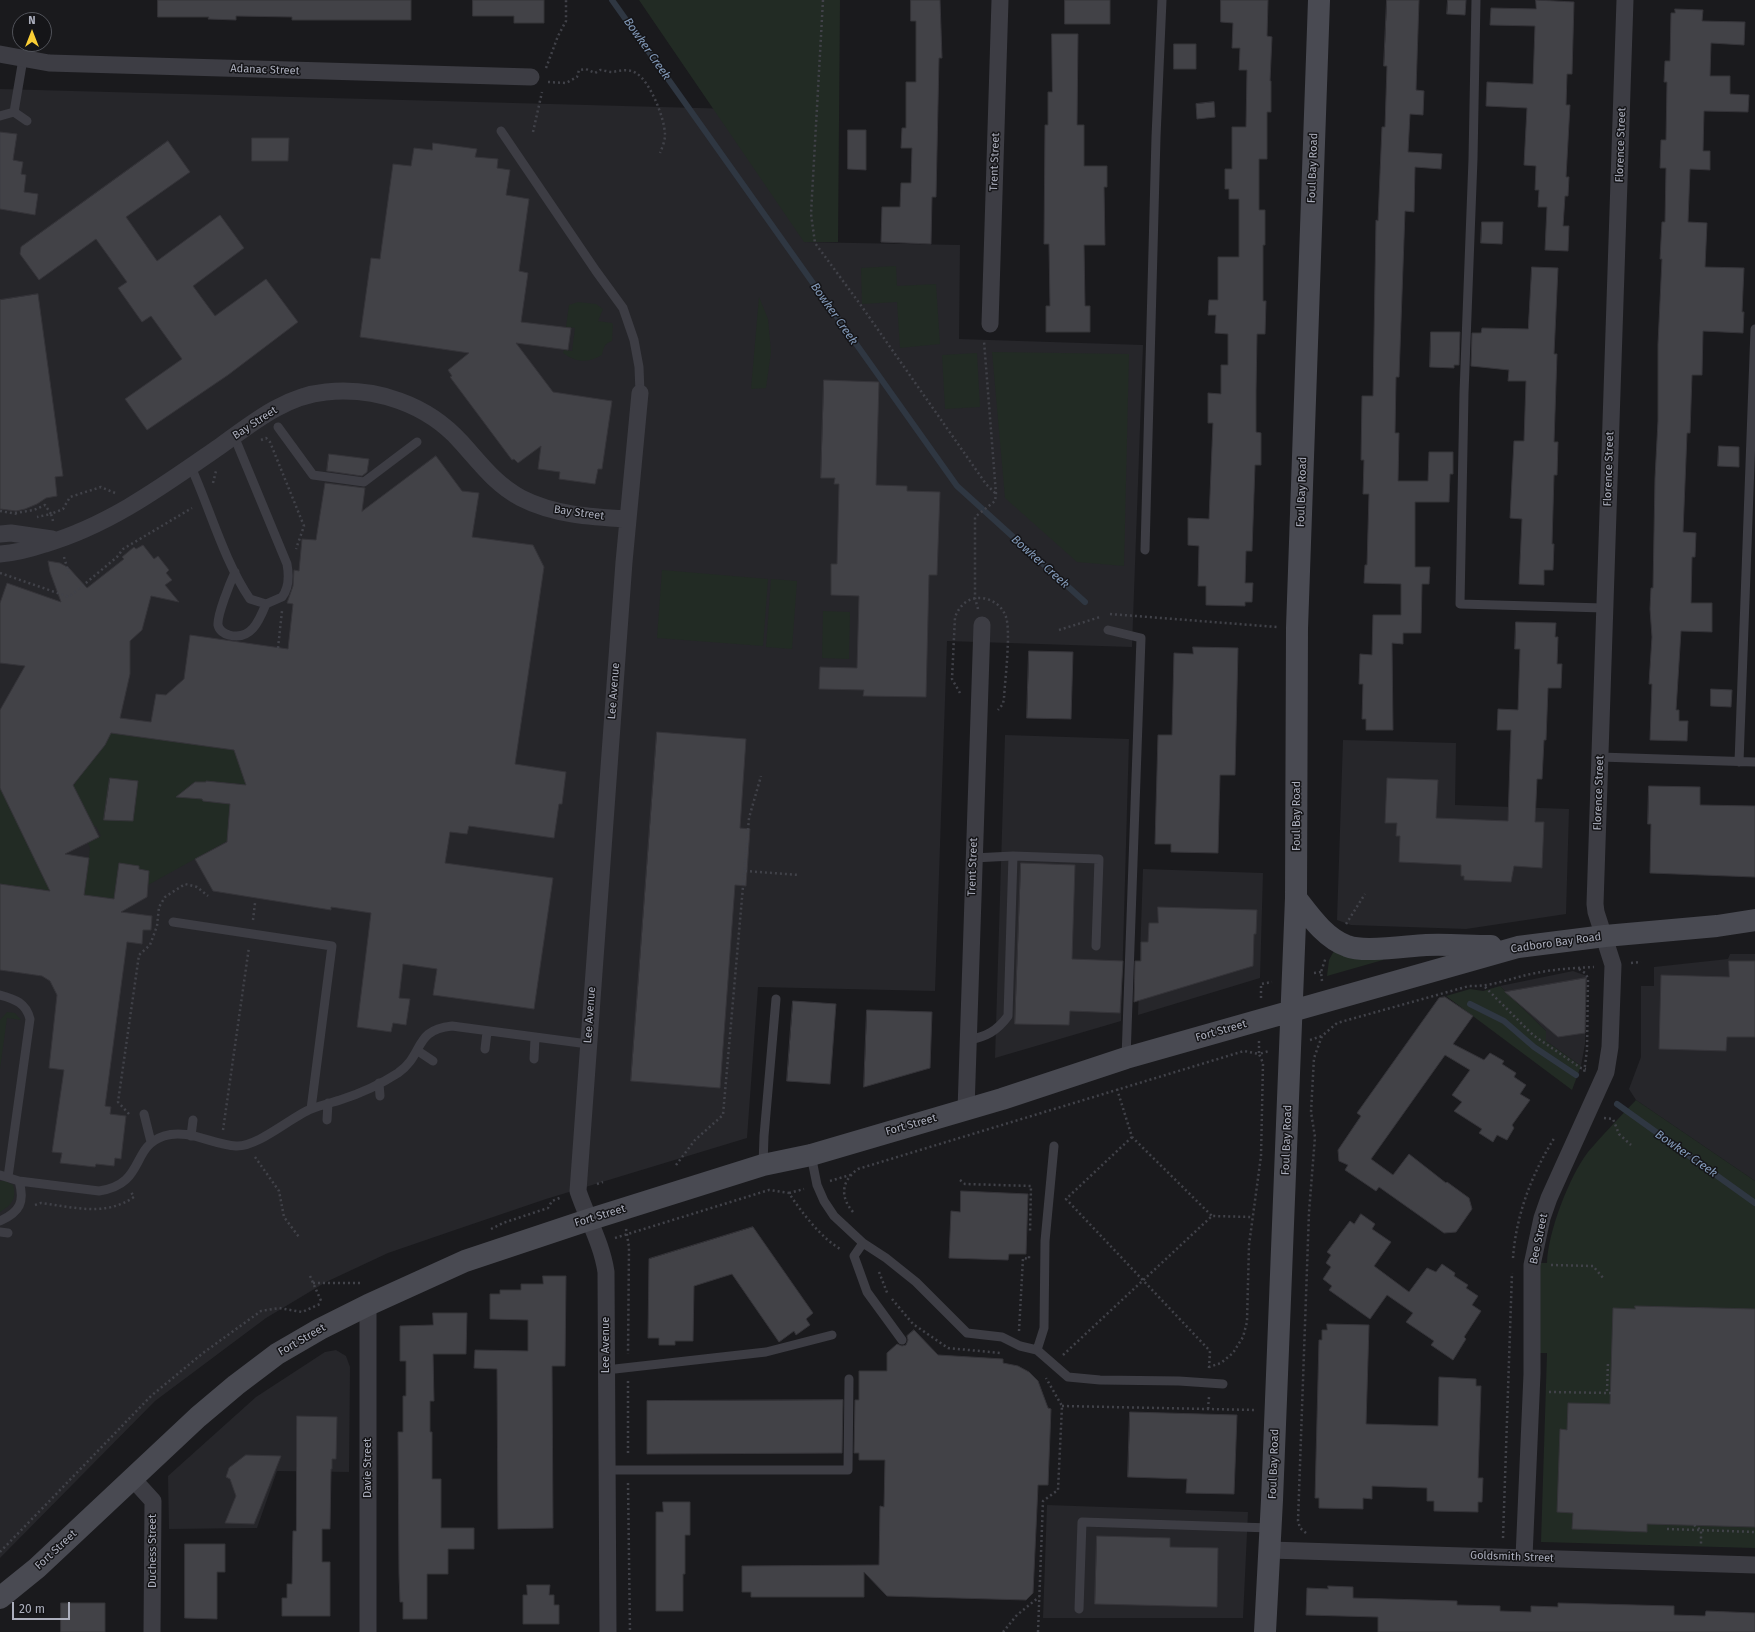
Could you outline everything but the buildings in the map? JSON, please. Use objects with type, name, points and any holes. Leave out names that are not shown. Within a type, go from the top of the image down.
[{"type":"main road","name":"Foul Bay Road","points":[[1265,1632],[1276,1411],[1296,898],[1297,628],[1319,0]]},
{"type":"main road","points":[[1296,898],[1315,923],[1336,940],[1347,946],[1363,948],[1428,945],[1518,946]]},
{"type":"main road","name":"Cadboro Bay Road","points":[[1292,1010],[1518,946],[1605,936],[1717,926],[1755,920]]},
{"type":"main road","name":"Fort Street","points":[[0,1598],[37,1568],[198,1417],[254,1372],[277,1354],[320,1329],[368,1305],[465,1261],[588,1220],[763,1165],[812,1154],[966,1110],[1126,1058],[1292,1010]]},
{"type":"street","name":"Trent Street","points":[[990,324],[1000,0]]},
{"type":"street","name":"Florence Street","points":[[1605,936],[1596,912],[1595,904],[1625,0]]},
{"type":"street","name":"Adanac Street","points":[[0,54],[49,63],[541,79]]},
{"type":"street","name":"Bay Street","points":[[0,554],[15,553],[58,540],[95,525],[129,507],[190,467],[267,412],[305,396],[324,392],[351,391],[376,394],[398,400],[420,409],[440,422],[460,441],[497,482],[521,498],[548,509],[575,515],[628,519]]},
{"type":"street","name":"Lee Avenue","points":[[608,1632],[606,1272],[599,1244],[588,1220],[578,1191],[628,519],[640,394]]},
{"type":"street","points":[[0,534],[11,533],[58,540]]},
{"type":"street","name":"Trent Street","points":[[966,1110],[973,858],[982,625]]},
{"type":"street","name":"Bee Street","points":[[1524,1557],[1531,1395],[1532,1265],[1542,1218],[1549,1198],[1606,1072],[1610,1047],[1613,965],[1605,936]]},
{"type":"street","name":"Davie Street","points":[[368,1305],[368,1632]]},
{"type":"street","name":"Duchess Street","points":[[133,1479],[153,1500],[152,1632]]},
{"type":"street","name":"Goldsmith Street","points":[[1270,1550],[1755,1565]]},
{"type":"lane","points":[[1145,550],[1156,137],[1162,0]]},
{"type":"lane","points":[[1476,0],[1473,159],[1464,385],[1460,604],[1604,608]]},
{"type":"lane","points":[[14,112],[23,59]]},
{"type":"lane","points":[[0,116],[14,112]]},
{"type":"lane","points":[[14,112],[27,121]]},
{"type":"lane","points":[[501,131],[623,308],[634,340],[639,367],[640,394]]},
{"type":"lane","points":[[1739,762],[1755,329]]},
{"type":"lane","points":[[278,427],[312,475],[364,482],[417,442]]},
{"type":"lane","points":[[190,467],[205,497],[234,572],[250,599],[266,604],[277,600],[286,592],[288,572],[287,564],[234,436]]},
{"type":"lane","points":[[234,572],[228,587],[218,625],[221,631],[238,637],[250,632],[259,621],[266,604]]},
{"type":"lane","points":[[1108,630],[1141,638],[1126,1058]]},
{"type":"lane","points":[[1600,758],[1755,762]]},
{"type":"lane","points":[[968,1040],[982,1038],[994,1032],[1008,1016],[1013,856]]},
{"type":"lane","points":[[973,858],[1013,856],[1099,859],[1096,946]]},
{"type":"lane","points":[[173,922],[332,946],[311,1109]]},
{"type":"lane","points":[[0,995],[13,998],[24,1006],[30,1019],[4,1176],[19,1180],[99,1191],[111,1190],[124,1182],[132,1173],[145,1149],[152,1142],[165,1135],[191,1136],[236,1146],[252,1141],[311,1109],[351,1096],[379,1083],[398,1073],[410,1063],[427,1034],[434,1030],[452,1026],[487,1032],[588,1044]]},
{"type":"lane","points":[[763,1165],[764,1136],[776,999]]},
{"type":"lane","points":[[485,1049],[487,1032]]},
{"type":"lane","points":[[534,1059],[535,1038]]},
{"type":"lane","points":[[418,1051],[433,1061]]},
{"type":"lane","points":[[379,1083],[380,1096]]},
{"type":"lane","points":[[328,1104],[328,1120]]},
{"type":"lane","points":[[144,1114],[152,1142]]},
{"type":"lane","points":[[191,1136],[193,1120]]},
{"type":"lane","points":[[1038,1350],[1044,1328],[1045,1240],[1054,1146]]},
{"type":"lane","points":[[812,1154],[817,1185],[824,1201],[834,1216],[863,1243],[886,1258],[916,1282],[967,1333],[1002,1338],[1020,1346],[1038,1350],[1068,1377],[1100,1380],[1223,1384]]},
{"type":"lane","points":[[0,1221],[16,1211],[21,1203],[22,1192],[19,1180]]},
{"type":"lane","points":[[863,1243],[854,1256],[867,1292],[902,1340]]},
{"type":"lane","points":[[606,1370],[734,1357],[766,1352],[832,1335]]},
{"type":"lane","points":[[607,1470],[848,1470],[849,1379]]},
{"type":"lane","points":[[1079,1609],[1082,1522],[1271,1528]]},
{"type":"path","points":[[533,132],[541,79],[558,36],[566,21],[566,0]]},
{"type":"path","points":[[823,0],[811,214],[815,243],[860,304],[986,484],[996,494]]},
{"type":"path","points":[[541,79],[550,83],[566,83],[577,77],[579,70],[586,69],[595,73],[600,70],[611,72],[630,70],[637,73],[650,87],[661,119],[665,135],[660,153]]},
{"type":"path","points":[[975,598],[975,517],[995,501],[996,494],[984,340],[990,324]]},
{"type":"path","points":[[251,424],[260,440]]},
{"type":"path","points":[[0,573],[69,597],[117,558],[123,549],[193,508],[205,497],[214,483],[216,470],[260,440],[266,438],[270,442],[304,526],[296,548],[298,554]]},
{"type":"path","points":[[15,513],[34,510],[45,504],[51,514]]},
{"type":"path","points":[[277,600],[282,612],[278,648]]},
{"type":"path","points":[[1109,614],[1297,628]]},
{"type":"path","points":[[1059,630],[1102,616]]},
{"type":"path","points":[[676,1165],[695,1140],[724,1115],[749,818],[761,776]]},
{"type":"path","points":[[745,871],[799,875]]},
{"type":"path","points":[[133,1118],[118,1102],[139,954],[150,945],[157,926],[158,907],[165,897],[185,884],[196,887],[208,896]]},
{"type":"path","points":[[222,1142],[255,902]]},
{"type":"path","points":[[1299,1551],[1300,1528],[1298,1521],[1309,1212],[1315,1136],[1311,1112],[1314,1058],[1319,1043],[1327,1031],[1336,1023],[1469,986],[1485,987],[1534,973],[1566,968],[1578,968]]},
{"type":"path","points":[[1485,987],[1534,1035],[1581,1068],[1606,1072]]},
{"type":"path","points":[[857,1216],[849,1208],[844,1195],[845,1185],[850,1175],[858,1169],[1052,1111],[1117,1089],[1244,1052],[1259,1054],[1264,1063],[1261,1156],[1249,1245],[1247,1322],[1243,1338],[1233,1353],[1221,1362],[1209,1367]]},
{"type":"path","points":[[1117,1089],[1132,1136],[1212,1216],[1252,1217]]},
{"type":"path","points":[[1587,1116],[1612,1119],[1618,1134],[1631,1145]]},
{"type":"path","points":[[1132,1136],[1066,1199],[1142,1281],[1210,1351],[1208,1409]]},
{"type":"path","points":[[960,1180],[965,1184],[1031,1186],[1030,1237]]},
{"type":"path","points":[[630,1632],[628,1470],[629,1247],[627,1234],[769,1190],[781,1191],[790,1193],[798,1208],[834,1246],[854,1256]]},
{"type":"path","points":[[1038,1632],[1043,1501],[1058,1490],[1062,1406],[1044,1373],[1212,1216]]},
{"type":"path","points":[[886,1258],[878,1268],[888,1295],[913,1324],[948,1348],[1010,1354],[1020,1346],[1019,1327],[1023,1258],[1029,1258],[1030,1251]]},
{"type":"path","points":[[1571,1265],[1593,1266],[1604,1279]]},
{"type":"path","points":[[310,1276],[322,1303]]},
{"type":"path","points":[[313,1283],[362,1283]]},
{"type":"path","points":[[1607,1391],[1608,1362]]},
{"type":"path","points":[[1531,1395],[1544,1392],[1607,1391],[1611,1393]]},
{"type":"path","points":[[1062,1406],[1276,1411]]},
{"type":"path","points":[[1694,1525],[1701,1530],[1702,1536]]},
{"type":"path","points":[[1300,1528],[1309,1535]]},
{"type":"path","points":[[1667,1529],[1755,1532]]},
{"type":"path","points":[[1499,1540],[1503,1538],[1524,1540]]},
{"type":"path","points":[[1694,1547],[1701,1547]]},
{"type":"path","points":[[1003,1632],[1017,1616],[1039,1597]]},
{"type":"shaded area","points":[[639,0],[840,0],[838,242],[804,242]]},
{"type":"shaded area","points":[[0,89],[808,111],[804,242],[960,245],[959,339],[1143,345],[1132,647],[947,641],[935,991],[758,987],[747,1138],[546,1199],[452,1231],[388,1253],[326,1282],[266,1318],[155,1401],[0,1558]]},
{"type":"shaded area","points":[[896,266],[897,286],[936,284],[940,344],[900,348],[897,302],[862,304],[861,268]]},
{"type":"shaded area","points":[[759,297],[768,319],[771,352],[766,388],[751,389]]},
{"type":"shaded area","points":[[578,302],[596,304],[603,309],[598,321],[613,324],[612,341],[605,346],[602,355],[587,361],[573,359],[563,353],[564,350],[572,351],[575,328],[566,327],[569,305]]},
{"type":"shaded area","points":[[992,352],[1129,354],[1124,566],[1077,562],[1005,498]]},
{"type":"shaded area","points":[[977,353],[980,407],[945,409],[942,355]]},
{"type":"shaded area","points":[[662,570],[768,579],[763,646],[657,638]]},
{"type":"shaded area","points":[[771,579],[797,581],[792,649],[766,647]]},
{"type":"shaded area","points":[[823,611],[850,612],[849,659],[822,658]]},
{"type":"shaded area","points":[[111,733],[236,750],[252,776],[240,804],[241,784],[206,781],[195,782],[189,786],[189,793],[202,799],[203,801],[230,804],[228,824],[253,819],[251,828],[148,885],[149,871],[139,869],[139,866],[119,863],[114,899],[84,895],[90,848],[88,843],[101,836],[96,826],[94,827],[73,785],[76,783],[72,781],[105,745]]},
{"type":"shaded area","points":[[1005,735],[1129,739],[1121,1021],[995,1058]]},
{"type":"shaded area","points":[[1343,740],[1456,743],[1455,805],[1569,809],[1566,914],[1466,929],[1351,925],[1337,920]]},
{"type":"shaded area","points":[[0,788],[8,797],[73,894],[0,884]]},
{"type":"shaded area","points":[[1143,869],[1263,873],[1260,978],[1138,1015]]},
{"type":"shaded area","points":[[1336,947],[1383,958],[1383,960],[1327,976],[1329,960]]},
{"type":"shaded area","points":[[1730,954],[1755,954],[1755,1181],[1636,1100],[1629,1089],[1641,1057],[1641,986],[1654,986],[1654,967],[1728,959]]},
{"type":"shaded area","points":[[1573,971],[1587,976],[1585,1044],[1581,1066],[1546,1041],[1546,1031],[1500,986]]},
{"type":"shaded area","points":[[1500,986],[1546,1031],[1546,1041],[1581,1066],[1572,1090],[1446,996],[1470,989],[1483,991]]},
{"type":"shaded area","points":[[7,1012],[15,1013],[21,1020],[7,1018],[0,1069],[0,1020]]},
{"type":"shaded area","points":[[1636,1100],[1755,1181],[1755,1548],[1541,1542],[1547,1353],[1532,1353],[1533,1263],[1547,1263],[1548,1250],[1555,1221],[1567,1190],[1581,1163],[1594,1145]]},
{"type":"shaded area","points":[[0,1181],[5,1181],[13,1185],[14,1197],[8,1207],[0,1212]]},
{"type":"shaded area","points":[[336,1350],[346,1356],[350,1367],[349,1472],[277,1471],[257,1528],[169,1529],[168,1476],[256,1397],[325,1352]]},
{"type":"shaded area","points":[[1047,1505],[1248,1512],[1243,1618],[1043,1618]]},
{"type":"waterway","name":"Bowker Creek","points":[[612,0],[957,486],[1085,602]]},
{"type":"waterway","name":"Bowker Creek","points":[[1470,1004],[1504,1021],[1534,1047],[1576,1075]]},
{"type":"waterway","name":"Bowker Creek","points":[[1617,1104],[1755,1203]]}]
